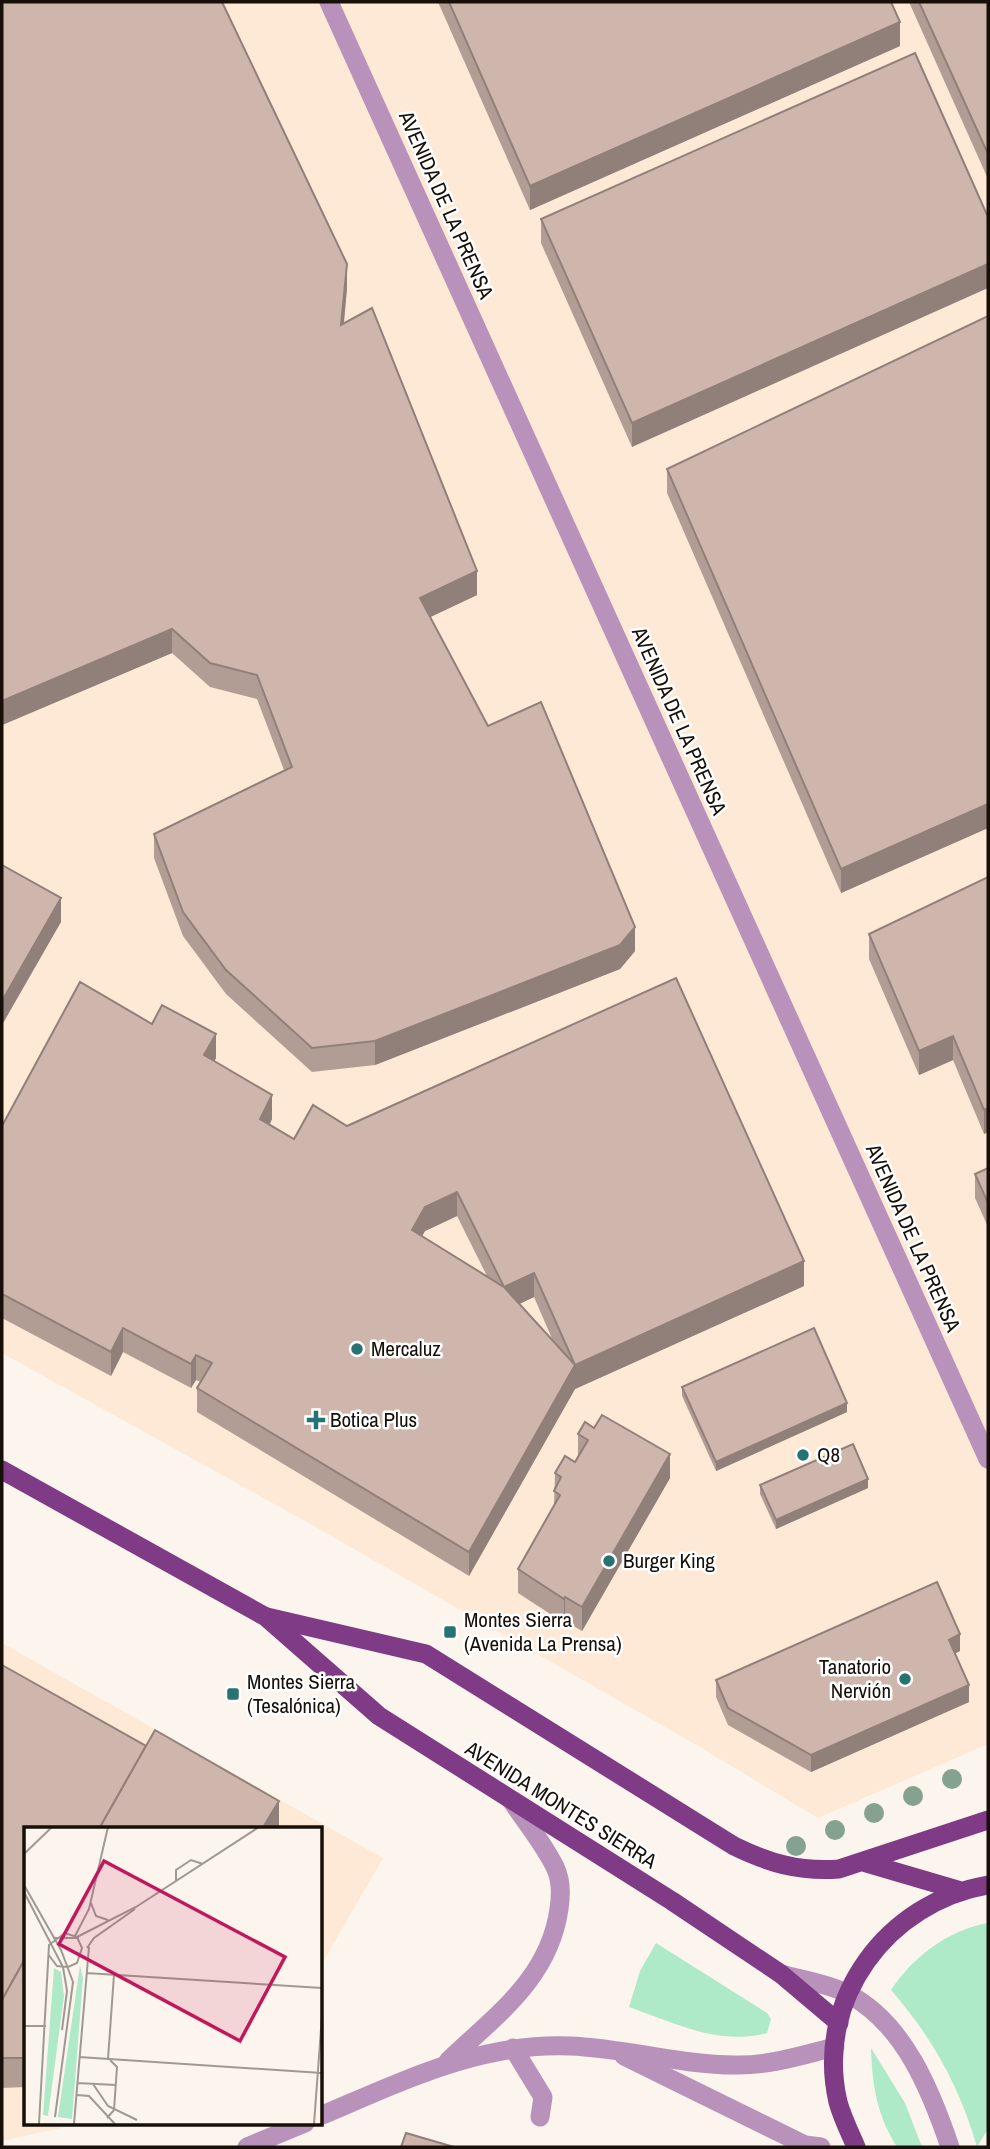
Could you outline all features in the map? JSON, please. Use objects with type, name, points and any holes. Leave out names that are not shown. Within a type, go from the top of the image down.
[{"type":"main road","name":"AVENIDA MONTES SIERRA","points":[[2,1470],[266,1617],[379,1716],[781,1974],[839,2023]]},
{"type":"main road","name":"AVENIDA MONTES SIERRA","points":[[266,1617],[426,1654],[734,1846],[778,1866],[814,1871],[866,1863]]},
{"type":"main road","points":[[866,1863],[988,1820]]},
{"type":"main road","points":[[866,1863],[958,1890]]},
{"type":"main road","points":[[856,2147],[838,2102],[835,2047],[847,1993],[878,1944],[910,1915],[958,1890],[988,1885]]},
{"type":"street","name":"AVENIDA DE LA PRENSA","points":[[329,2],[988,1459]]},
{"type":"street","points":[[446,2063],[518,1994],[537,1972],[550,1949],[561,1896],[556,1869],[511,1800]]},
{"type":"street","points":[[781,1974],[847,1993],[892,2032],[916,2067],[934,2103],[950,2147]]},
{"type":"street","points":[[322,2115],[446,2063],[513,2048],[570,2046],[735,2065],[782,2060],[835,2047]]},
{"type":"street","points":[[513,2048],[543,2097],[540,2117]]},
{"type":"street","points":[[613,2051],[806,2145],[821,2147]]},
{"type":"street","points":[[247,2147],[303,2124]]},
{"type":"shaded area","points":[[2,2],[988,2],[988,1744],[818,1818],[693,1743],[305,1521],[2,1353]]},
{"type":"shaded area","points":[[2,1643],[383,1858],[322,1964],[322,1827],[24,1827],[24,2124],[78,2124],[2,2141]]},
{"type":"green space","points":[[988,1923],[988,2129],[977,2147],[962,2104],[943,2064],[919,2026],[891,1990],[910,1967],[933,1947],[959,1932]]},
{"type":"green space","points":[[656,1943],[767,2013],[771,2019],[767,2033],[731,2037],[714,2035],[629,2007],[640,1971]]},
{"type":"green space","points":[[871,2048],[905,2103],[922,2147],[897,2147],[890,2135],[877,2100]]},
{"type":"building","points":[[2,2],[222,2],[347,264],[341,325],[372,308],[477,571],[420,598],[488,726],[541,702],[635,927],[620,945],[375,1041],[312,1048],[226,970],[183,912],[154,834],[292,767],[257,675],[210,663],[172,629],[2,701]]},
{"type":"building","points":[[449,2],[891,2],[900,22],[530,186]]},
{"type":"building","points":[[919,2],[988,2],[988,154]]},
{"type":"building","points":[[915,53],[988,217],[988,264],[632,423],[541,219]]},
{"type":"building","points":[[988,316],[988,804],[841,869],[667,469]]},
{"type":"building","points":[[2,865],[61,898],[2,1001]]},
{"type":"building","points":[[988,877],[988,1108],[984,1110],[953,1036],[919,1051],[869,934]]},
{"type":"building","points":[[676,978],[804,1261],[575,1365],[469,1552],[197,1388],[212,1363],[196,1355],[191,1364],[123,1328],[111,1352],[2,1294],[2,1126],[80,982],[152,1024],[162,1005],[216,1034],[204,1055],[272,1095],[260,1119],[294,1139],[313,1105],[347,1126]],"holes":[[[457,1192],[504,1287],[412,1230],[425,1207]],[[534,1273],[575,1365],[504,1287]]]},
{"type":"building","points":[[988,1168],[988,1203],[975,1174]]},
{"type":"building","points":[[814,1328],[847,1403],[716,1462],[682,1387]]},
{"type":"building","points":[[602,1415],[670,1454],[582,1607],[565,1597],[564,1599],[518,1569],[560,1495],[554,1491],[561,1477],[555,1473],[565,1456],[575,1462],[588,1440],[578,1434],[585,1422],[594,1428]]},
{"type":"building","points":[[853,1444],[868,1479],[776,1520],[760,1485]]},
{"type":"building","points":[[937,1582],[960,1634],[949,1640],[969,1685],[811,1755],[728,1708],[716,1680]]},
{"type":"building","points":[[2,1665],[146,1746],[100,1827],[24,1827],[24,1961],[2,2000]]},
{"type":"building","points":[[155,1730],[279,1801],[263,1827],[100,1827]]},
{"type":"building","points":[[24,1961],[24,2058],[2,2058],[2,2000]]},
{"type":"building","points":[[406,2133],[454,2147],[401,2147]]},
{"type":"place","name":"Mercaluz","points":[[357,1349]]},
{"type":"place","name":"Botica Plus","points":[[316,1420]]},
{"type":"place","name":"Q8","points":[[803,1455]]},
{"type":"place","name":"Burger King","points":[[609,1561]]},
{"type":"place","name":"Montes Sierra (Avenida La Prensa)","points":[[450,1632]]},
{"type":"place","name":"Tanatorio Nervión","points":[[905,1679]]},
{"type":"place","name":"Montes Sierra (Tesalónica)","points":[[233,1694]]}]
